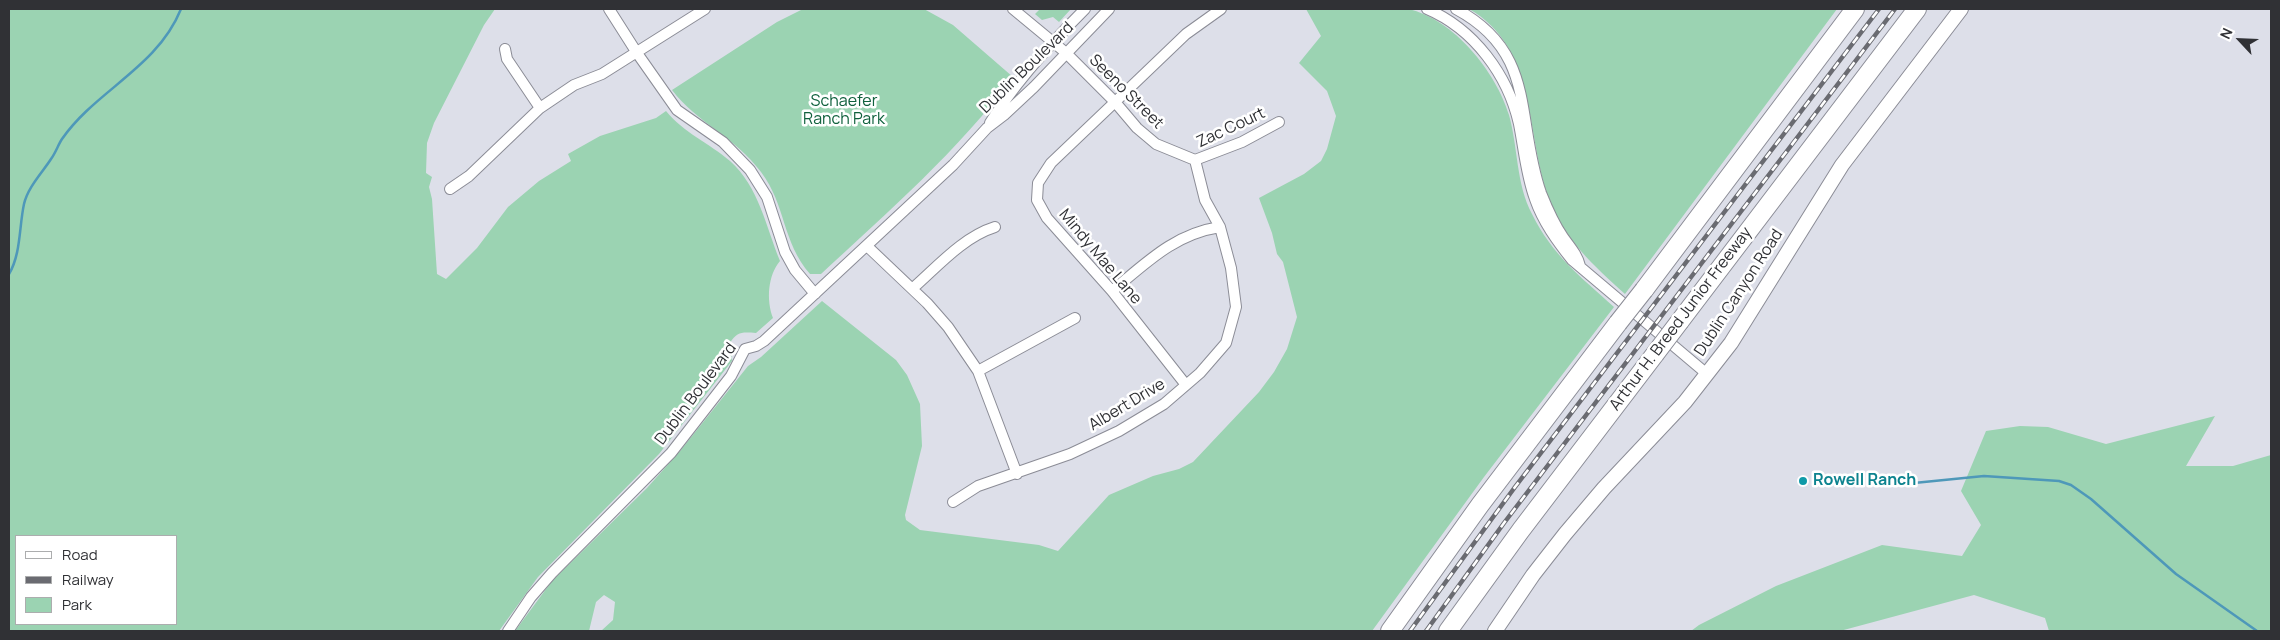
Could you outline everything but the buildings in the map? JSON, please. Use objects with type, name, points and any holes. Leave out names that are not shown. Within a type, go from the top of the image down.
[{"type":"highway","points":[[1390,631],[1480,505],[1855,9]]},
{"type":"highway","name":"Arthur H. Breed Junior Freeway","points":[[1448,631],[1516,537],[1917,9]]},
{"type":"main road","name":"Dublin Canyon Road","points":[[1495,631],[1533,576],[1581,514],[1679,408],[1742,328],[1811,212],[1842,166],[1961,9]]},
{"type":"street","points":[[609,9],[677,110],[723,142],[750,170],[767,197],[785,252],[795,270],[815,294]]},
{"type":"street","points":[[450,189],[469,176],[540,108],[574,85],[602,74],[637,53],[705,9]]},
{"type":"street","name":"Seeno Street","points":[[1013,9],[1065,52],[1115,102],[1137,128],[1156,144],[1195,160]]},
{"type":"street","name":"Dublin Boulevard","points":[[987,128],[1023,76],[1053,41],[1085,9]]},
{"type":"street","name":"Dublin Boulevard","points":[[508,631],[531,597],[552,573],[671,454],[731,376],[745,349],[756,346],[764,340],[868,246],[953,165],[987,128],[1016,104],[1109,9]]},
{"type":"street","name":"Mindy Mae Lane","points":[[1186,385],[1112,291],[1047,218],[1037,200],[1038,183],[1051,163],[1186,34],[1221,9]]},
{"type":"street","points":[[1427,9],[1452,23],[1472,40],[1497,70],[1515,109],[1535,199],[1546,224],[1557,242],[1572,260],[1707,374]]},
{"type":"street","points":[[1456,9],[1475,19],[1490,32],[1511,61],[1521,94],[1541,192],[1552,218],[1577,256],[1580,266]]},
{"type":"street","points":[[505,49],[507,59],[540,108]]},
{"type":"street","name":"Zac Court","points":[[1195,160],[1242,142],[1279,122]]},
{"type":"street","name":"Albert Drive","points":[[953,502],[978,486],[1070,454],[1119,431],[1164,404],[1200,373],[1226,343],[1236,307],[1231,268],[1220,227],[1205,200],[1195,160]]},
{"type":"street","points":[[913,288],[959,247],[982,231],[994,227]]},
{"type":"street","points":[[1112,291],[1154,257],[1187,235],[1200,230],[1220,227]]},
{"type":"street","points":[[868,246],[913,288],[948,327],[978,372],[1017,474]]},
{"type":"street","points":[[978,372],[1075,318]]},
{"type":"green space","points":[[9,9],[495,9],[484,25],[434,123],[427,143],[426,173],[432,177],[429,187],[432,199],[437,274],[446,279],[477,248],[508,207],[539,181],[571,161],[568,154],[600,136],[656,118],[666,111],[681,126],[730,161],[740,171],[761,208],[780,261],[773,273],[769,288],[769,303],[773,318],[756,333],[747,332],[735,336],[730,343],[732,361],[659,454],[538,577],[499,631],[9,631]]},
{"type":"green space","name":"Schaefer Ranch Park","points":[[803,9],[924,9],[953,25],[1013,77],[970,130],[922,180],[821,274],[810,274],[801,262],[794,249],[775,197],[761,172],[740,149],[693,112],[672,90],[777,22]]},
{"type":"green space","points":[[1040,9],[1071,9],[1059,22],[1053,17],[1042,20],[1035,14]]},
{"type":"green space","points":[[1306,9],[1408,9],[1425,15],[1457,36],[1483,65],[1503,99],[1512,127],[1523,190],[1540,229],[1568,265],[1614,307],[1484,477],[1372,631],[601,631],[613,620],[615,602],[604,595],[596,602],[589,631],[515,631],[552,581],[647,488],[680,451],[748,366],[761,357],[822,301],[896,360],[907,375],[920,404],[922,446],[905,515],[906,520],[920,530],[1039,545],[1058,551],[1109,495],[1153,476],[1179,469],[1193,462],[1259,392],[1274,372],[1287,349],[1297,317],[1283,262],[1277,254],[1272,233],[1259,198],[1304,174],[1321,161],[1327,149],[1336,116],[1327,91],[1299,63],[1321,36]]},
{"type":"green space","points":[[1469,9],[1837,9],[1625,294],[1581,251],[1555,213],[1542,174],[1526,94],[1518,69],[1507,46],[1491,26]]},
{"type":"green space","points":[[2215,416],[2186,466],[2233,466],[2271,455],[2271,631],[2049,631],[2045,618],[1974,595],[1840,631],[1691,631],[1699,625],[1776,586],[1882,545],[1962,556],[1981,525],[1961,491],[1986,431],[2020,426],[2048,427],[2106,444]]},
{"type":"waterway","points":[[9,274],[16,258],[26,198],[62,139],[92,106],[142,63],[157,47],[170,30],[181,9]]},
{"type":"waterway","points":[[1904,484],[1984,476],[2059,481],[2071,485],[2091,499],[2176,574],[2257,631]]},
{"type":"railway","points":[[1410,631],[1515,487],[1879,9]]},
{"type":"railway","points":[[1426,631],[1504,523],[1895,9]]},
{"type":"place","name":"Rowell Ranch","points":[[1803,481]]}]
